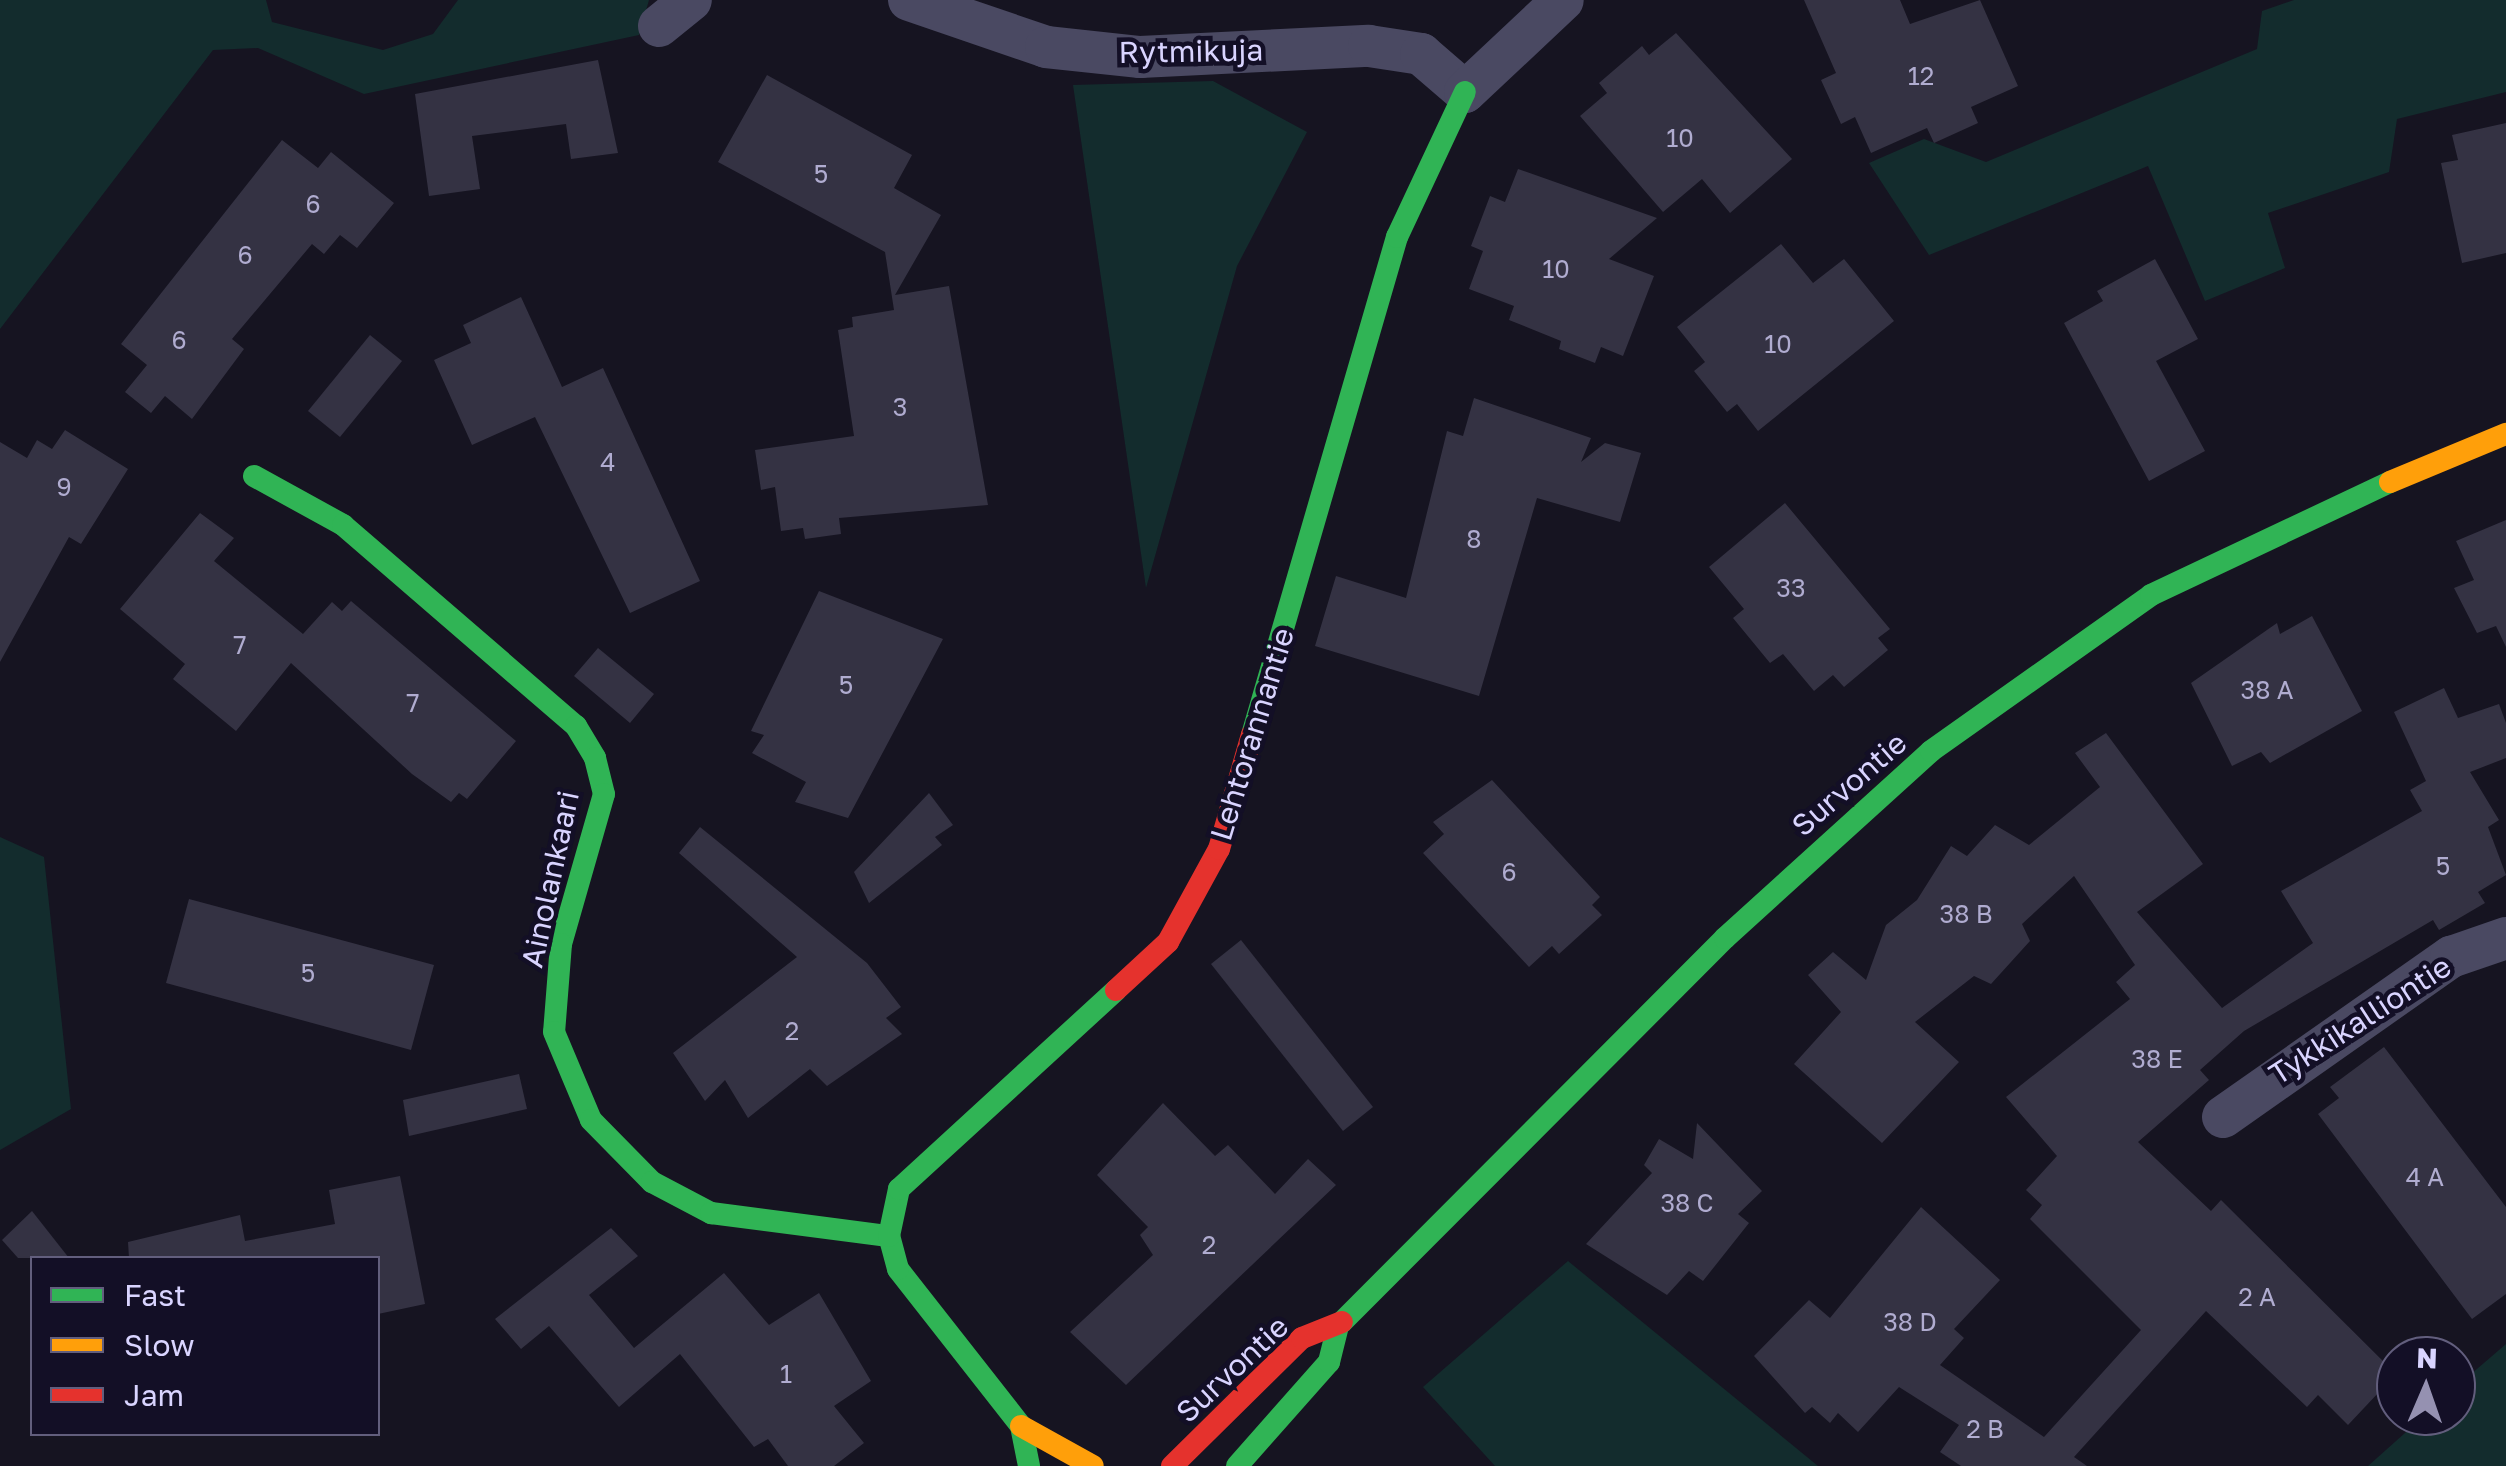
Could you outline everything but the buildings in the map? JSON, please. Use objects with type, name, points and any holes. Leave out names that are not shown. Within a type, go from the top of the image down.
[{"type":"street","name":"Rytmikuja","points":[[909,0],[1083,51],[1369,46],[1421,54],[1466,92]]},
{"type":"street","name":"Lehtorannantie","points":[[889,1236],[899,1190],[924,1159],[1168,942],[1219,849],[1397,237],[1466,92],[1564,0]]},
{"type":"street","name":"Survontie","points":[[1172,1466],[1302,1338],[1338,1326],[1724,938],[2014,687],[2151,595],[2269,533],[2506,434]]},
{"type":"street","name":"Ainolankaari","points":[[254,476],[343,525],[576,726],[595,758],[604,794],[561,944],[554,1032],[591,1120],[652,1182],[711,1213],[889,1236]]},
{"type":"street","name":"Tykkikalliontie","points":[[2223,1117],[2451,958],[2506,938]]},
{"type":"street","points":[[889,1236],[898,1269],[1021,1426],[1093,1466]]},
{"type":"street","name":"Survontie","points":[[1237,1466],[1329,1362],[1338,1326]]},
{"type":"street","points":[[1021,1426],[1029,1466]]},
{"type":"green space","points":[[0,0],[266,0],[272,22],[383,50],[433,34],[458,0],[649,0],[639,35],[364,94],[258,48],[213,50],[0,329]]},
{"type":"green space","points":[[2294,0],[2506,0],[2506,92],[2397,119],[2389,172],[2268,213],[2285,268],[2205,301],[2148,166],[1929,255],[1869,163],[1924,139],[1986,162],[2257,49],[2262,11]]},
{"type":"green space","points":[[1213,81],[1307,132],[1237,266],[1146,588],[1073,85]]},
{"type":"green space","points":[[0,837],[44,857],[71,1109],[0,1150]]},
{"type":"green space","points":[[1568,1261],[1818,1466],[1495,1466],[1423,1387]]},
{"type":"green space","points":[[2506,1344],[2506,1466],[2368,1466],[2402,1436],[2476,1436],[2476,1370]]},
{"type":"traffic: fast","points":[[1252,735],[1397,237],[1465,92]]},
{"type":"traffic: fast","points":[[254,476],[343,525],[576,726],[595,758],[604,794],[561,944],[554,1032],[591,1120],[652,1182],[711,1213],[889,1236]]},
{"type":"traffic: fast","points":[[1342,1322],[1725,938],[1931,751],[2151,595],[2390,482]]},
{"type":"traffic: fast","points":[[1029,1466],[1021,1426],[898,1269],[889,1236],[899,1189],[1116,990]]},
{"type":"traffic: fast","points":[[1237,1466],[1329,1362],[1338,1326]]},
{"type":"traffic: slow","points":[[2390,482],[2506,434]]},
{"type":"traffic: slow","points":[[1021,1426],[1093,1466]]},
{"type":"traffic: jam","points":[[1116,990],[1168,942],[1219,849],[1252,735]]},
{"type":"traffic: jam","points":[[1172,1466],[1302,1338],[1342,1322]]}]
